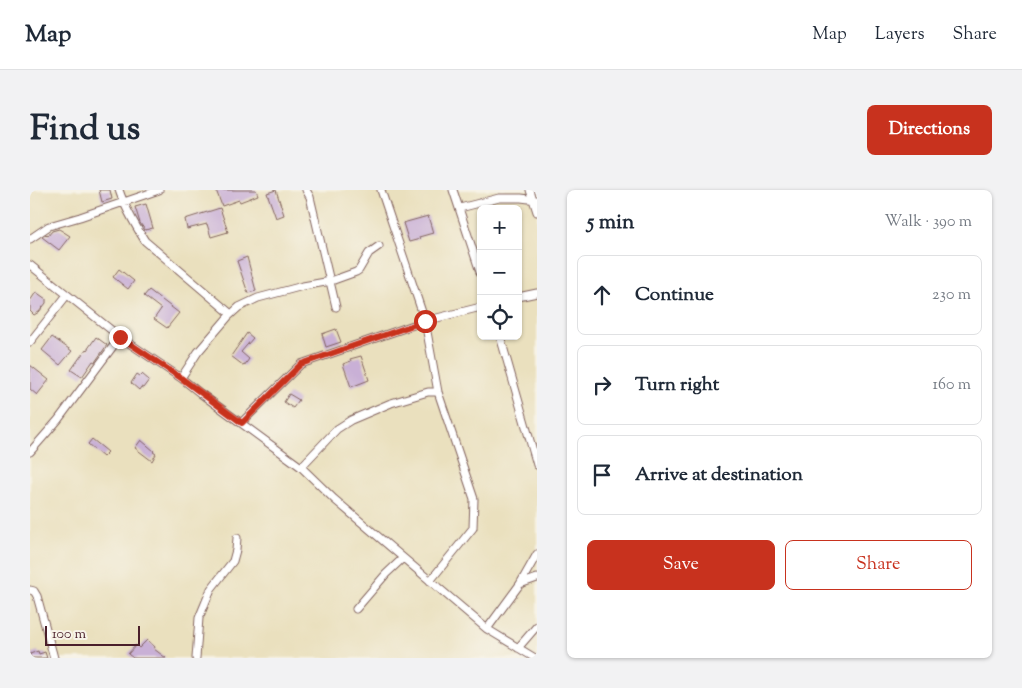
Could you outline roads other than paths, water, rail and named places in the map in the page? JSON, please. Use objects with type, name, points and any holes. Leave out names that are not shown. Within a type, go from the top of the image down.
[{"type":"street","points":[[119,190],[123,202],[145,241],[231,314]]},
{"type":"street","points":[[30,239],[49,226],[159,190]]},
{"type":"street","points":[[306,190],[310,197],[336,307]]},
{"type":"street","points":[[381,190],[425,321],[438,392],[474,499],[473,528],[430,580]]},
{"type":"street","points":[[453,190],[477,262]]},
{"type":"street","points":[[530,190],[536,200],[537,212]]},
{"type":"street","points":[[460,208],[499,198],[536,200]]},
{"type":"street","points":[[181,378],[198,352],[231,314],[239,308],[258,298],[302,286],[331,282],[359,270],[369,254],[379,246]]},
{"type":"street","points":[[30,265],[120,337],[181,378],[301,467],[334,499],[487,629],[535,658]]},
{"type":"street","points":[[522,296],[537,293]]},
{"type":"street","points":[[30,342],[67,295]]},
{"type":"street","points":[[242,423],[301,364],[425,321],[477,308]]},
{"type":"street","points":[[30,452],[58,420],[120,337]]},
{"type":"street","points":[[501,340],[537,465]]},
{"type":"street","points":[[301,467],[337,429],[351,420],[391,402],[428,392],[438,392]]},
{"type":"street","points":[[196,658],[199,618],[211,589],[233,561],[236,550],[236,538]]},
{"type":"street","points":[[487,629],[520,584],[537,554]]},
{"type":"street","points":[[356,609],[386,574],[403,558]]},
{"type":"street","points":[[520,584],[537,578]]},
{"type":"street","points":[[30,590],[34,591],[37,596],[54,658]]},
{"type":"street","points":[[518,648],[537,626]]}]
